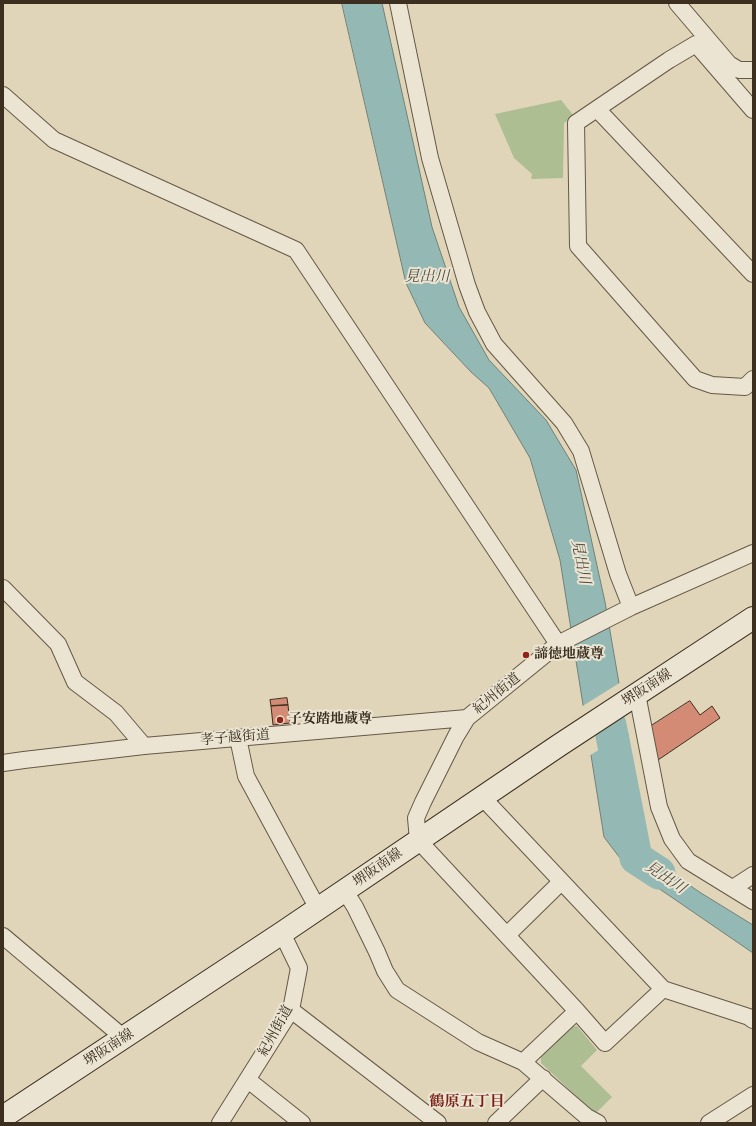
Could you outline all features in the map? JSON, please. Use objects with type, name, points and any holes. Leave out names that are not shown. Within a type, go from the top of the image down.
[{"type":"main road","name":"堺阪南線","points":[[3,1117],[282,933],[482,797],[753,618]]},
{"type":"street","points":[[398,3],[430,158],[467,285],[477,312],[494,344],[564,423],[581,451],[618,574],[626,610]]},
{"type":"street","points":[[677,3],[729,64],[739,70],[753,70]]},
{"type":"street","points":[[750,387],[712,385],[695,379],[578,246],[576,123],[669,60],[696,44],[753,110]]},
{"type":"street","points":[[3,95],[54,140],[296,250],[563,642]]},
{"type":"street","points":[[597,109],[753,274]]},
{"type":"street","name":"紀州街道","points":[[418,840],[416,818],[456,736],[467,718],[563,642],[626,610],[753,553]]},
{"type":"street","points":[[3,588],[58,644],[75,682],[116,713],[144,746]]},
{"type":"street","points":[[635,696],[659,807],[672,839],[688,861],[753,901]]},
{"type":"street","name":"孝子越街道","points":[[3,763],[144,746],[467,718]]},
{"type":"street","points":[[238,738],[246,776],[318,909]]},
{"type":"street","points":[[482,797],[560,882],[662,989],[749,1017],[753,1020]]},
{"type":"street","points":[[418,840],[606,1043],[662,989]]},
{"type":"street","points":[[732,888],[753,875]]},
{"type":"street","points":[[507,935],[560,882]]},
{"type":"street","points":[[345,891],[377,952],[384,971],[397,990],[478,1042],[523,1062],[588,1117],[598,1123]]},
{"type":"street","name":"紀州街道","points":[[220,1123],[291,1010],[299,968],[282,933]]},
{"type":"street","points":[[3,936],[124,1038]]},
{"type":"street","points":[[291,1010],[438,1123]]},
{"type":"street","points":[[523,1062],[577,1011]]},
{"type":"street","points":[[496,1123],[543,1078]]},
{"type":"street","points":[[248,1080],[302,1123]]},
{"type":"street","points":[[709,1123],[753,1095]]},
{"type":"green space","points":[[561,100],[574,116],[564,123],[563,178],[531,179],[532,174],[514,158],[495,114]]},
{"type":"green space","points":[[577,1026],[597,1050],[581,1066],[612,1097],[595,1114],[541,1063],[541,1055],[568,1027]]},
{"type":"water","name":"見出川","points":[[342,3],[382,3],[432,227],[459,307],[489,360],[546,420],[576,470],[605,602],[630,747],[613,779],[621,825],[642,853],[701,893],[753,925],[753,953],[626,866],[604,837],[560,560],[530,458],[489,388],[471,372],[425,323],[406,283]]},
{"type":"pier","points":[[621,682],[629,731],[589,756],[581,707]]},
{"type":"building","points":[[287,698],[288,705],[271,706],[270,700]]},
{"type":"building","points":[[690,701],[700,715],[712,706],[720,718],[658,760],[651,726]]},
{"type":"building","points":[[288,705],[290,723],[273,725],[271,706]]},
{"type":"waterway","name":"見出川","points":[[610,725],[636,858],[659,873]]},
{"type":"place","name":"諦徳地蔵尊","points":[[526,655]]},
{"type":"place","name":"子安踏地蔵尊","points":[[280,720]]},
{"type":"district","name":"鶴原五丁目","points":[[467,1102]]}]
